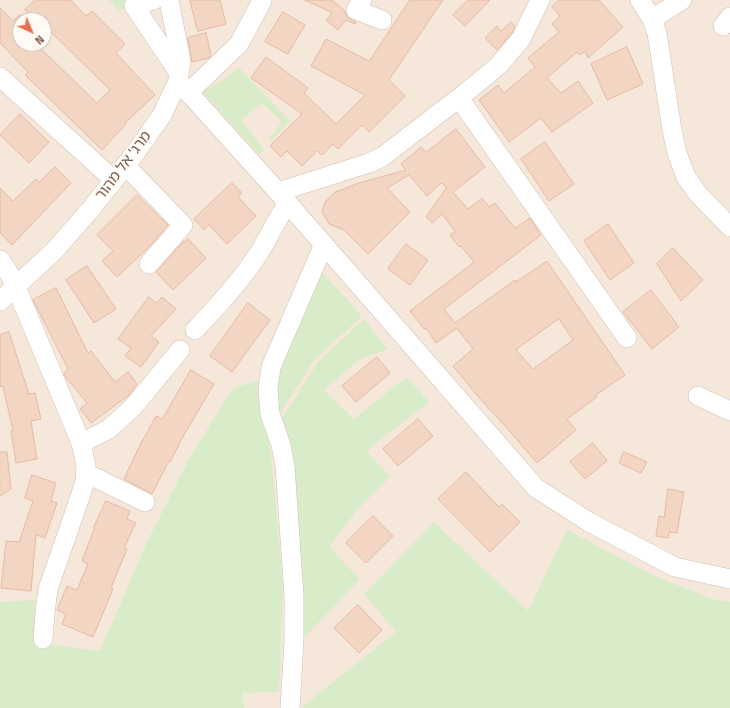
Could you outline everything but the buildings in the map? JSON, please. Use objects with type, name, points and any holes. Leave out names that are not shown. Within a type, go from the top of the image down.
[{"type":"street","points":[[154,0],[134,6],[182,82],[536,488],[589,522],[675,567],[730,579]]},
{"type":"street","name":"מרג' אל מהור","points":[[0,301],[54,251],[90,210],[162,115],[182,82],[182,61],[168,0]]},
{"type":"street","points":[[362,0],[356,10],[382,20]]},
{"type":"street","points":[[283,198],[382,157],[459,98],[498,66],[511,52],[521,39],[540,0]]},
{"type":"street","points":[[640,0],[652,19],[657,33],[672,130],[677,152],[686,177],[698,194],[730,227]]},
{"type":"street","points":[[652,19],[682,0]]},
{"type":"street","points":[[182,82],[239,44],[262,1]]},
{"type":"street","points":[[0,77],[183,225],[149,264]]},
{"type":"street","points":[[459,98],[627,338]]},
{"type":"street","points":[[195,330],[222,302],[242,277],[269,237],[279,215],[283,198]]},
{"type":"street","points":[[290,708],[294,641],[294,596],[285,466],[281,445],[270,414],[268,389],[271,367],[324,244]]},
{"type":"street","points":[[0,260],[16,287],[81,444],[86,466],[85,481],[48,589],[43,639]]},
{"type":"street","points":[[81,444],[109,429],[134,406],[180,350]]},
{"type":"street","points":[[698,396],[730,411]]},
{"type":"street","points":[[86,473],[145,502]]},
{"type":"shaded area","points":[[0,0],[730,0],[730,708],[0,708]]},
{"type":"green space","points":[[109,0],[147,0],[119,11]]},
{"type":"green space","points":[[238,67],[290,121],[271,141],[269,139],[282,122],[262,103],[241,120],[264,150],[259,154],[203,92],[226,78]]},
{"type":"green space","points":[[320,270],[362,316],[314,360],[277,418],[277,368]]},
{"type":"green space","points":[[364,319],[387,349],[359,360],[324,390],[354,419],[406,377],[429,402],[366,451],[390,477],[356,511],[329,547],[360,579],[301,641],[278,424],[319,361]]},
{"type":"green space","points":[[264,379],[260,415],[270,444],[283,584],[279,692],[242,693],[244,708],[0,708],[0,602],[35,600],[38,643],[100,651],[147,542],[190,457],[233,388]]},
{"type":"green space","points":[[434,522],[528,611],[567,530],[655,576],[713,599],[730,602],[730,708],[304,708],[303,706],[396,632],[364,594]]}]
